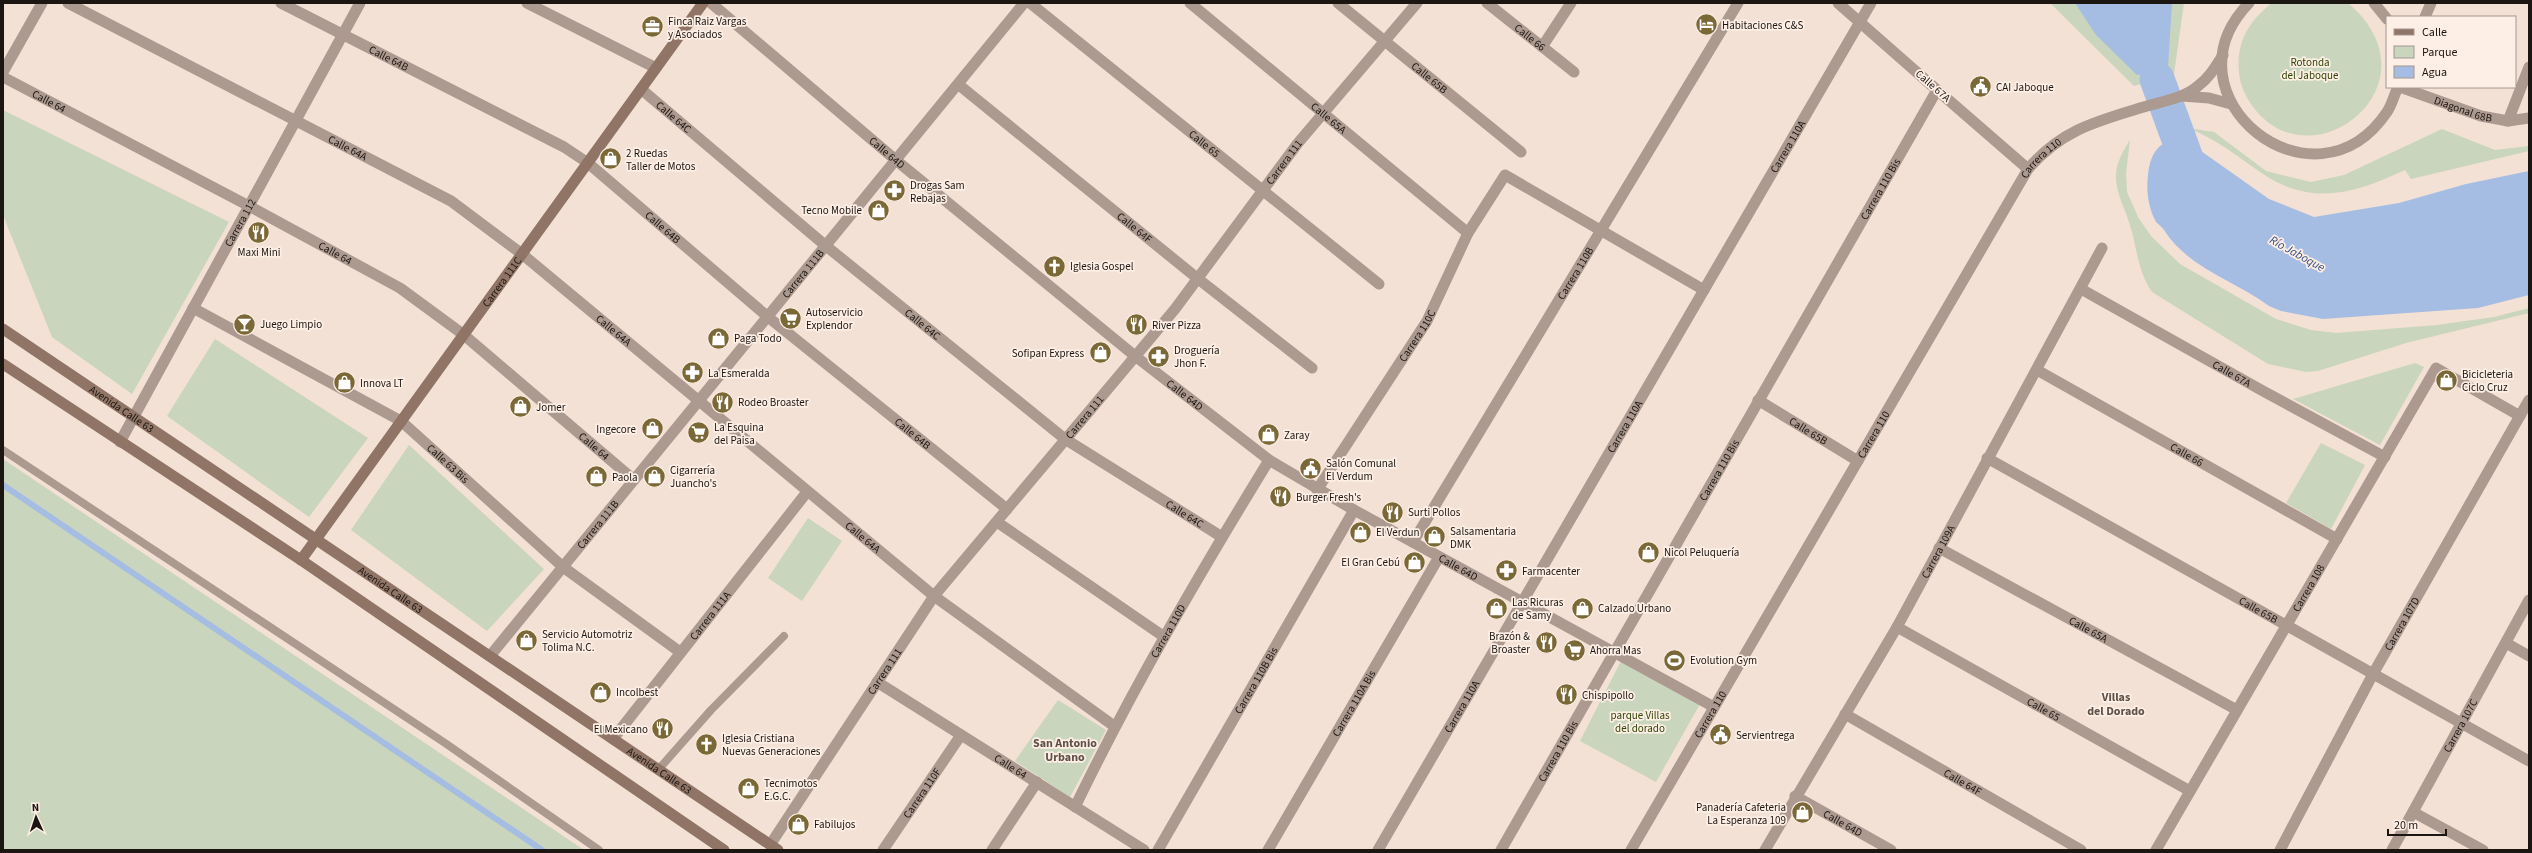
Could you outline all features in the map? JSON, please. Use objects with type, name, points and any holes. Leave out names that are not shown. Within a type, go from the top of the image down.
[{"type":"main road","name":"Carrera 111C","points":[[301,560],[703,3]]},
{"type":"main road","name":"Avenida Calle 63","points":[[3,329],[317,538],[774,847]]},
{"type":"main road","points":[[3,364],[301,560],[724,850]]},
{"type":"street","points":[[3,72],[42,3]]},
{"type":"street","name":"Calle 64A","points":[[68,3],[451,201],[522,254],[698,402],[934,596],[1114,726]]},
{"type":"street","name":"Calle 64B","points":[[281,3],[564,147],[588,163],[768,317],[1007,509]]},
{"type":"street","name":"Carrera 112","points":[[120,442],[360,3]]},
{"type":"street","points":[[527,3],[656,68]]},
{"type":"street","name":"Calle 64D","points":[[711,3],[896,161],[1135,356],[1270,460],[1317,490],[1714,707]]},
{"type":"street","name":"Carrera 111B","points":[[490,656],[959,85],[1024,3]]},
{"type":"street","name":"Calle 65","points":[[1030,3],[1379,284]]},
{"type":"street","name":"Calle 65A","points":[[1190,3],[1468,232]]},
{"type":"street","name":"Calle 65B","points":[[1338,3],[1520,152]]},
{"type":"street","name":"Carrera 111","points":[[774,847],[877,682],[934,596],[1135,356],[1197,278],[1324,112],[1417,3]]},
{"type":"street","name":"Calle 66","points":[[1487,3],[1574,72]]},
{"type":"street","points":[[1542,47],[1571,3]]},
{"type":"street","name":"Carrera 110B","points":[[1412,542],[1738,3]]},
{"type":"street","name":"Calle 67A","points":[[1838,3],[2028,169]]},
{"type":"street","name":"Carrera 110A","points":[[1378,850],[1871,3]]},
{"type":"street","points":[[2250,3],[2242,7],[2229,32],[2223,55],[2224,80],[2231,104],[2247,126],[2268,142],[2293,152],[2321,153],[2347,146],[2370,132],[2388,112],[2399,88]]},
{"type":"street","points":[[2374,3],[2386,19]]},
{"type":"street","points":[[2425,16],[2431,3]]},
{"type":"street","name":"Carrera 110","points":[[1631,850],[2028,169],[2044,151],[2056,141],[2090,125],[2127,112],[2182,96],[2207,78],[2223,55]]},
{"type":"street","points":[[2508,121],[2529,67]]},
{"type":"street","name":"Calle 64","points":[[3,77],[249,206],[400,288],[464,335],[634,480]]},
{"type":"street","name":"Calle 64F","points":[[959,85],[1197,278],[1312,368]]},
{"type":"street","name":"Diagonal 68B","points":[[2402,88],[2481,116],[2508,121],[2529,118]]},
{"type":"street","name":"Calle 64C","points":[[641,89],[826,246],[1065,439],[1222,537]]},
{"type":"street","name":"Carrera 110 Bis","points":[[1501,850],[1937,90]]},
{"type":"street","name":"Carrera 110","points":[[2182,96],[2209,98],[2231,104]]},
{"type":"street","name":"Carrera 110C","points":[[1317,490],[1427,321],[1468,232],[1505,175],[1601,230]]},
{"type":"street","points":[[1601,230],[1704,290]]},
{"type":"street","name":"Carrera 109A","points":[[1765,850],[1795,796],[1897,627],[1987,458],[2037,370],[2102,248]]},
{"type":"street","name":"Calle 67A","points":[[2081,289],[2263,391],[2385,456]]},
{"type":"street","name":"Calle 63 Bis","points":[[193,308],[401,421],[563,567],[680,652]]},
{"type":"street","name":"Carrera 108","points":[[2156,850],[2436,368],[2520,416]]},
{"type":"street","name":"Calle 66","points":[[2037,370],[2337,539]]},
{"type":"street","name":"Calle 65B","points":[[1758,400],[1858,461]]},
{"type":"street","name":"Carrera 107D","points":[[2280,850],[2373,674],[2529,400]]},
{"type":"street","name":"Calle 65B","points":[[1987,458],[2529,761]]},
{"type":"street","name":"Carrera 110D","points":[[1075,807],[1114,726],[1162,636],[1270,460]]},
{"type":"street","name":"Carrera 111A","points":[[613,739],[807,492]]},
{"type":"street","name":"Carrera 110B Bis","points":[[1158,850],[1354,510]]},
{"type":"street","points":[[997,522],[1162,636]]},
{"type":"street","name":"Calle 65A","points":[[1939,548],[2237,710]]},
{"type":"street","name":"Carrera 110A Bis","points":[[1268,850],[1439,557]]},
{"type":"street","name":"Carrera 107C","points":[[2392,850],[2529,600]]},
{"type":"street","name":"Calle 65","points":[[1897,627],[2190,791]]},
{"type":"street","points":[[2506,643],[2529,656]]},
{"type":"street","name":"Calle 64","points":[[877,682],[1144,850]]},
{"type":"street","name":"Calle 64F","points":[[1845,714],[2082,850]]},
{"type":"street","name":"Carrera 110F","points":[[883,850],[961,735]]},
{"type":"street","points":[[992,850],[1037,782]]},
{"type":"street","name":"Calle 64D","points":[[1795,796],[1891,850]]},
{"type":"street","points":[[2413,812],[2484,850]]},
{"type":"lane","points":[[3,450],[445,743],[599,850]]},
{"type":"lane","points":[[658,770],[711,710],[784,636]]},
{"type":"green space","points":[[2050,3],[2184,3],[2174,74],[2134,86]]},
{"type":"green space","name":"Rotonda del Jaboque","points":[[2272,3],[2348,3],[2373,33],[2381,63],[2376,90],[2360,113],[2338,129],[2311,135],[2283,131],[2258,113],[2245,94],[2239,72],[2242,42],[2246,33],[2257,17]]},
{"type":"green space","points":[[3,110],[229,222],[132,394],[52,337],[3,215]]},
{"type":"green space","points":[[2188,128],[2214,132],[2266,171],[2311,182],[2344,175],[2442,129],[2495,150],[2529,146],[2529,151],[2411,179],[2405,170],[2369,185],[2352,190],[2334,193],[2317,193],[2299,191],[2281,184],[2263,174],[2218,143],[2199,132]]},
{"type":"green space","points":[[2130,140],[2126,173],[2127,192],[2138,217],[2151,236],[2180,264],[2276,319],[2311,330],[2336,333],[2437,325],[2494,317],[2529,308],[2529,313],[2406,343],[2318,371],[2306,372],[2268,364],[2152,292],[2147,284],[2140,267],[2132,231],[2120,198],[2116,180],[2119,160]]},
{"type":"green space","points":[[215,339],[368,438],[309,517],[167,416]]},
{"type":"green space","points":[[2415,363],[2424,367],[2380,445],[2293,399]]},
{"type":"green space","points":[[2321,443],[2365,465],[2331,529],[2286,503]]},
{"type":"green space","points":[[409,445],[544,569],[487,631],[351,530]]},
{"type":"green space","points":[[3,459],[584,850],[3,850]]},
{"type":"green space","points":[[808,518],[842,541],[802,601],[768,578]]},
{"type":"green space","name":"parque Villas del dorado","points":[[1621,661],[1700,704],[1656,782],[1580,741]]},
{"type":"green space","points":[[1058,700],[1106,730],[1070,797],[1015,761]]},
{"type":"water","points":[[2075,3],[2172,3],[2168,67],[2137,75],[2096,35]]},
{"type":"water","points":[[2174,138],[2184,139],[2269,199],[2314,217],[2399,203],[2466,184],[2529,171],[2529,295],[2478,308],[2323,319],[2281,311],[2269,306],[2213,273],[2186,255],[2156,222],[2148,199],[2147,181],[2150,162],[2158,148]]},
{"type":"waterway","name":"Río Jaboque","points":[[2157,79],[2195,183]]},
{"type":"waterway","points":[[3,485],[542,850]]},
{"type":"place","name":"Habitaciones C&S","points":[[1707,25]]},
{"type":"place","name":"Finca Raiz Vargas y Asociados","points":[[653,27]]},
{"type":"place","name":"CAI Jaboque","points":[[1980,87]]},
{"type":"place","name":"2 Ruedas Taller de Motos","points":[[610,159]]},
{"type":"place","name":"Drogas Sam Rebajas","points":[[895,191]]},
{"type":"place","name":"Tecno Mobile","points":[[878,210]]},
{"type":"place","name":"Maxi Mini","points":[[259,232]]},
{"type":"place","name":"Iglesia Gospel","points":[[1055,266]]},
{"type":"place","name":"Autoservicio Explendor","points":[[790,318]]},
{"type":"place","name":"Juego Limpio","points":[[245,324]]},
{"type":"place","name":"River Pizza","points":[[1136,325]]},
{"type":"place","name":"Paga Todo","points":[[719,338]]},
{"type":"place","name":"Sofipan Express","points":[[1100,353]]},
{"type":"place","name":"Droguería Jhon F.","points":[[1159,356]]},
{"type":"place","name":"La Esmeralda","points":[[692,373]]},
{"type":"place","name":"Bicicleteria Ciclo Cruz","points":[[2446,380]]},
{"type":"place","name":"Innova LT","points":[[344,383]]},
{"type":"place","name":"Rodeo Broaster","points":[[723,402]]},
{"type":"place","name":"Jomer","points":[[520,407]]},
{"type":"place","name":"Ingecore","points":[[652,429]]},
{"type":"place","name":"La Esquina del Paisa","points":[[699,433]]},
{"type":"place","name":"Zaray","points":[[1269,435]]},
{"type":"place","name":"Salón Comunal El Verdum","points":[[1310,469]]},
{"type":"place","name":"Cigarrería Juancho's","points":[[655,476]]},
{"type":"place","name":"Paola","points":[[597,477]]},
{"type":"place","name":"Burger Fresh's","points":[[1280,497]]},
{"type":"place","name":"Surti Pollos","points":[[1393,512]]},
{"type":"place","name":"El Verdun","points":[[1360,532]]},
{"type":"place","name":"Salsamentaria DMK","points":[[1435,537]]},
{"type":"place","name":"Nicol Peluquería","points":[[1648,552]]},
{"type":"place","name":"El Gran Cebú","points":[[1415,562]]},
{"type":"place","name":"Farmacenter","points":[[1506,571]]},
{"type":"place","name":"Las Ricuras de Samy","points":[[1497,608]]},
{"type":"place","name":"Calzado Urbano","points":[[1582,608]]},
{"type":"place","name":"Servicio Automotriz Tolima N.C.","points":[[527,640]]},
{"type":"place","name":"Brazón & Broaster","points":[[1546,642]]},
{"type":"place","name":"Ahorra Mas","points":[[1574,650]]},
{"type":"place","name":"Evolution Gym","points":[[1674,660]]},
{"type":"place","name":"Incolbest","points":[[601,692]]},
{"type":"place","name":"Chispipollo","points":[[1566,695]]},
{"type":"place","name":"El Mexicano","points":[[663,729]]},
{"type":"place","name":"Servientrega","points":[[1721,735]]},
{"type":"place","name":"Iglesia Cristiana Nuevas Generaciones","points":[[706,744]]},
{"type":"place","name":"Tecnimotos E.G.C.","points":[[748,789]]},
{"type":"place","name":"Panadería Cafeteria La Esperanza 109","points":[[1802,813]]},
{"type":"place","name":"Fabilujos","points":[[799,824]]},
{"type":"district","name":"Villas del Dorado","points":[[2116,704]]},
{"type":"district","name":"San Antonio Urbano","points":[[1065,750]]}]
